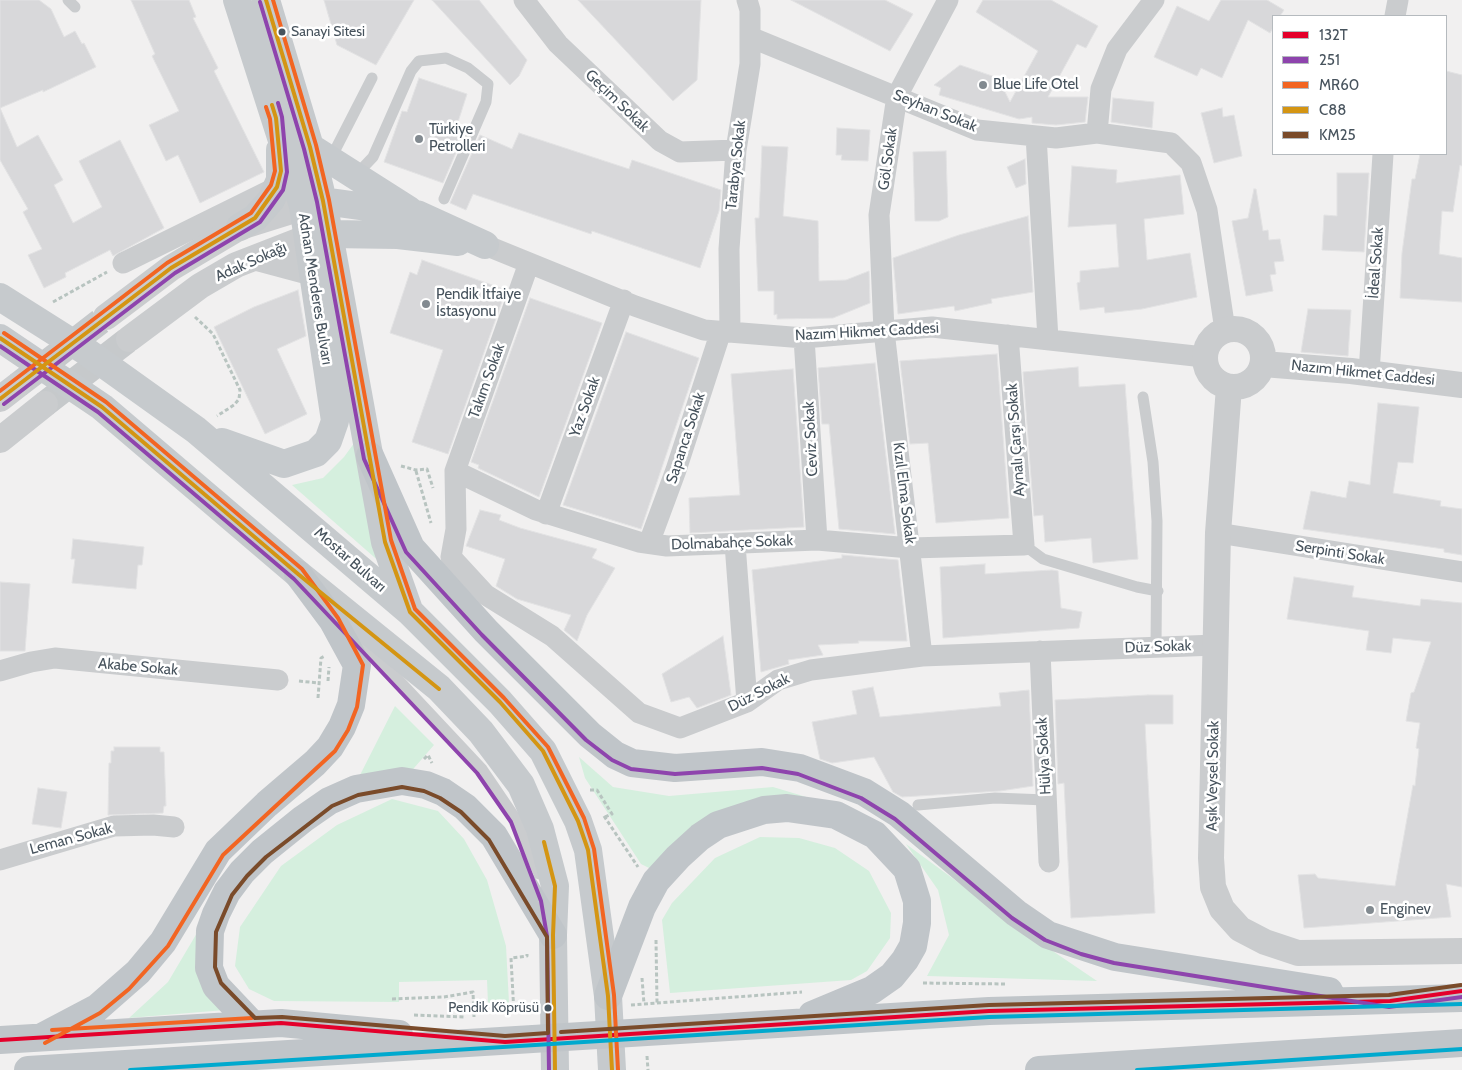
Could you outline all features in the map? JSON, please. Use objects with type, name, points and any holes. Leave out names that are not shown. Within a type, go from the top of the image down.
[{"type":"highway","points":[[370,456],[412,548],[500,646],[590,735],[615,756],[632,763],[675,768],[762,762],[800,768],[838,781],[899,814],[1016,913],[1048,934],[1083,948],[1115,957],[1390,1001],[1462,991]]},
{"type":"highway","points":[[42,1037],[97,1008],[138,972],[163,942],[218,851],[267,804],[315,764],[330,747],[342,727],[351,705],[357,665],[333,621],[298,574]]},
{"type":"highway","points":[[252,1024],[216,986],[209,968],[210,931],[216,914],[237,878],[262,852],[309,814],[329,801],[356,789],[402,781],[426,785],[443,792],[465,807],[494,836],[553,935]]},
{"type":"highway","points":[[608,996],[630,935],[656,881],[700,837],[718,825],[764,810],[787,808],[813,810],[836,815],[856,824],[875,835],[892,851],[907,869],[913,884],[917,901],[917,923],[913,946],[892,976],[872,990],[851,1000],[786,1026]]},
{"type":"highway","points":[[28,1070],[786,1026],[989,1012],[1462,998]]},
{"type":"highway","points":[[0,1040],[281,1023],[505,1042]]},
{"type":"highway","points":[[1039,1070],[1462,1043]]},
{"type":"main road","name":"Adnan Menderes Bulvarı","points":[[237,0],[276,118],[313,204],[370,456],[385,542],[410,612]]},
{"type":"main road","name":"Adnan Menderes Bulvarı","points":[[266,0],[320,154],[313,204]]},
{"type":"main road","points":[[240,227],[263,209],[277,187],[281,164],[276,118]]},
{"type":"main road","points":[[320,154],[417,214],[485,245]]},
{"type":"main road","points":[[313,204],[417,214]]},
{"type":"main road","points":[[319,236],[398,235],[485,245]]},
{"type":"main road","name":"Adnan Menderes Bulvarı","points":[[196,430],[240,450],[284,464],[316,453],[328,441],[335,421],[313,273],[319,236]]},
{"type":"main road","name":"Mostar Bulvarı","points":[[0,297],[31,315],[196,430],[410,612],[500,702],[537,744],[564,791],[588,850],[608,996]]},
{"type":"main road","points":[[0,338],[102,407],[298,574],[439,688],[481,732],[521,785],[540,829],[555,886],[553,935],[556,1070]]},
{"type":"main road","points":[[608,996],[612,1070]]},
{"type":"street","name":"Geçim Sokak","points":[[524,0],[558,44],[660,141],[680,152],[736,150]]},
{"type":"street","name":"Tarabya Sokak","points":[[725,332],[736,150],[750,64],[750,10],[747,0]]},
{"type":"street","name":"Göl Sokak","points":[[884,331],[879,215],[897,96],[948,0]]},
{"type":"street","points":[[1097,133],[1100,89],[1117,49],[1154,0]]},
{"type":"street","points":[[1395,15],[1398,0]]},
{"type":"street","name":"Seyhan Sokak","points":[[750,37],[977,130],[1056,138],[1097,133],[1171,143],[1190,163],[1207,210],[1225,330]]},
{"type":"street","points":[[1036,136],[1048,339]]},
{"type":"street","name":"İdeal Sokak","points":[[1369,373],[1383,155]]},
{"type":"street","points":[[123,263],[277,187]]},
{"type":"street","points":[[106,317],[171,268],[240,227],[313,204]]},
{"type":"street","name":"Adak Sokağı","points":[[129,338],[200,286],[236,265],[319,236]]},
{"type":"street","name":"Nazım Hikmet Caddesi","points":[[485,245],[704,330],[804,338],[932,327],[1204,356]]},
{"type":"street","points":[[257,258],[313,273]]},
{"type":"street","name":"Takım Sokak","points":[[455,471],[529,263]]},
{"type":"street","name":"Yaz Sokak","points":[[546,514],[624,300]]},
{"type":"street","points":[[1225,330],[1242,330],[1257,339],[1261,347],[1263,364],[1254,380],[1247,385],[1228,387],[1220,384],[1209,375],[1204,356],[1211,339],[1225,330]]},
{"type":"street","name":"Kızıl Elma Sokak","points":[[884,331],[922,656]]},
{"type":"street","name":"Sapanca Sokak","points":[[648,544],[725,332]]},
{"type":"street","name":"Aynalı Çarşı Sokak","points":[[1008,335],[1024,545]]},
{"type":"street","name":"Ceviz Sokak","points":[[804,338],[817,540]]},
{"type":"street","name":"Nazım Hikmet Caddesi","points":[[1263,364],[1369,373],[1462,385]]},
{"type":"street","name":"Aşık Veysel Sokak","points":[[1228,387],[1218,533],[1211,858],[1213,887],[1222,909],[1240,930],[1265,942],[1298,953],[1462,951]]},
{"type":"street","points":[[0,440],[44,404]]},
{"type":"street","name":"Dolmabahçe Sokak","points":[[455,471],[546,514],[648,544],[667,546],[817,540],[910,548],[1024,545]]},
{"type":"street","name":"Düz Sokak","points":[[455,471],[456,529],[451,557],[486,595],[552,636],[639,713],[680,728],[747,702],[778,680],[810,670],[922,656],[1216,645]]},
{"type":"street","name":"Serpinti Sokak","points":[[1218,533],[1462,572]]},
{"type":"street","points":[[735,544],[747,702]]},
{"type":"street","name":"Hülya Sokak","points":[[1040,651],[1049,862]]},
{"type":"street","name":"Akabe Sokak","points":[[0,671],[31,662],[55,658],[278,680]]},
{"type":"street","name":"Leman Sokak","points":[[0,860],[114,826],[153,825],[174,827]]},
{"type":"lane","points":[[355,176],[377,150],[411,71],[419,61],[446,58],[468,68],[488,84],[486,102],[444,199]]},
{"type":"lane","points":[[320,154],[372,78]]},
{"type":"lane","points":[[1143,397],[1153,462],[1158,590],[1156,647]]},
{"type":"lane","points":[[1024,545],[1043,559],[1137,587],[1158,590]]},
{"type":"lane","points":[[918,805],[995,798],[1046,800]]},
{"type":"path","points":[[31,315],[123,263]]},
{"type":"path","points":[[196,430],[234,405],[239,399],[240,390],[213,334]]},
{"type":"path","points":[[370,456],[416,470],[427,468],[435,493]]},
{"type":"path","points":[[416,470],[431,523]]},
{"type":"path","points":[[318,698],[321,658],[331,654]]},
{"type":"path","points":[[588,790],[592,796]]},
{"type":"path","points":[[597,790],[612,814],[605,817]]},
{"type":"path","points":[[601,810],[639,867]]},
{"type":"path","points":[[657,941],[658,1003]]},
{"type":"path","points":[[512,958],[514,1014]]},
{"type":"path","points":[[392,999],[444,997],[473,992],[474,1017]]},
{"type":"green space","points":[[360,435],[390,571],[292,485],[323,478],[344,457]]},
{"type":"green space","points":[[395,706],[434,745],[408,775],[358,779]]},
{"type":"green space","points":[[579,757],[613,787],[669,796],[773,787],[823,802],[750,805],[655,871],[641,864],[585,778]]},
{"type":"green space","points":[[392,799],[438,811],[464,839],[487,880],[506,946],[509,1003],[488,1004],[487,980],[399,982],[399,1002],[274,1001],[249,989],[235,966],[240,927],[281,866],[337,825]]},
{"type":"green space","points":[[760,837],[799,838],[835,848],[869,871],[891,913],[890,938],[867,971],[851,980],[670,993],[662,920],[672,903],[715,858]]},
{"type":"green space","points":[[906,844],[1035,939],[1097,981],[927,976],[949,935],[938,890]]},
{"type":"green space","points":[[210,911],[225,1010],[129,1018],[168,982]]},
{"type":"building","points":[[0,0],[39,0],[51,9],[64,37],[75,31],[82,44],[84,43],[96,67],[43,92],[43,90],[0,108]]},
{"type":"building","points":[[131,0],[189,0],[196,17],[193,18],[218,68],[214,71],[264,172],[200,203],[178,155],[166,161],[149,125],[179,111],[152,56],[155,54]]},
{"type":"building","points":[[324,0],[414,0],[376,65],[337,45]]},
{"type":"building","points":[[432,0],[479,0],[527,60],[519,76],[510,85]]},
{"type":"building","points":[[578,0],[701,0],[697,80],[673,101]]},
{"type":"building","points":[[791,0],[885,0],[913,14],[890,51]]},
{"type":"building","points":[[983,0],[1051,0],[1098,26],[1086,48],[1077,44],[1048,97],[1088,97],[1085,122],[1056,125],[1032,123],[1032,117],[1019,119],[939,95],[941,88],[934,85],[960,65],[998,78],[1010,102],[1038,51],[976,12]]},
{"type":"building","points":[[1221,0],[1267,0],[1284,10],[1281,15],[1272,15],[1272,30],[1270,33],[1248,20],[1222,78],[1201,68],[1197,76],[1154,57],[1177,6],[1209,21]]},
{"type":"building","points":[[1447,71],[1462,75],[1462,166],[1460,165],[1453,212],[1442,211],[1439,254],[1462,258],[1462,302],[1400,298],[1402,253],[1412,179],[1415,179],[1420,155],[1447,155]]},
{"type":"building","points":[[419,78],[467,94],[457,125],[466,129],[443,183],[384,162],[402,111],[407,112]]},
{"type":"building","points":[[1113,98],[1154,102],[1152,128],[1111,122]]},
{"type":"building","points":[[0,108],[17,147],[38,135],[63,180],[54,185],[73,223],[102,207],[79,161],[120,140],[164,228],[113,256],[110,250],[65,273],[66,277],[44,288],[28,255],[42,249],[23,212],[28,209],[0,160]]},
{"type":"building","points":[[1222,108],[1223,117],[1234,115],[1242,156],[1214,163],[1201,113]]},
{"type":"building","points":[[837,128],[870,130],[868,161],[841,160],[842,155],[836,155]]},
{"type":"building","points":[[519,133],[629,169],[632,160],[721,190],[719,211],[700,268],[592,231],[591,234],[473,194],[466,210],[450,203],[480,135],[512,149]]},
{"type":"building","points":[[762,146],[788,147],[783,216],[818,221],[819,281],[846,280],[869,271],[870,303],[833,318],[777,319],[777,314],[774,315],[774,291],[758,291],[755,218],[759,218]]},
{"type":"building","points":[[946,151],[948,217],[939,221],[915,221],[913,152]]},
{"type":"building","points":[[1025,159],[1026,184],[1016,188],[1007,167]]},
{"type":"building","points":[[1072,166],[1117,170],[1116,183],[1180,175],[1184,214],[1144,219],[1147,260],[1190,253],[1197,297],[1142,309],[1105,313],[1104,307],[1080,310],[1077,283],[1080,282],[1080,271],[1119,267],[1116,224],[1068,227]]},
{"type":"building","points":[[1337,173],[1369,173],[1364,252],[1322,250],[1324,215],[1337,216]]},
{"type":"building","points":[[1254,189],[1256,189],[1263,231],[1268,230],[1269,240],[1280,239],[1284,261],[1274,262],[1276,274],[1270,275],[1273,291],[1246,296],[1232,221],[1248,218]]},
{"type":"building","points":[[1028,216],[1033,292],[991,299],[992,303],[955,311],[954,306],[898,314],[893,258],[959,235]]},
{"type":"building","points":[[422,260],[506,290],[448,454],[412,442],[443,350],[390,333],[410,272],[417,275]]},
{"type":"building","points":[[298,290],[306,336],[277,349],[307,414],[265,434],[214,327],[254,307]]},
{"type":"building","points":[[530,298],[602,323],[539,497],[478,468],[479,465],[471,462]]},
{"type":"building","points":[[1308,309],[1351,310],[1348,356],[1301,352]]},
{"type":"building","points":[[626,332],[699,358],[641,529],[563,505]]},
{"type":"building","points":[[997,354],[1009,518],[936,523],[928,443],[910,444],[900,361]]},
{"type":"building","points":[[875,363],[895,534],[839,529],[829,424],[822,424],[818,368]]},
{"type":"building","points":[[1078,367],[1079,387],[1125,384],[1138,559],[1093,563],[1091,538],[1045,542],[1043,515],[1034,516],[1023,372]]},
{"type":"building","points":[[793,369],[804,527],[690,533],[689,498],[740,495],[731,374]]},
{"type":"building","points":[[1378,403],[1419,407],[1413,463],[1398,462],[1393,493],[1441,501],[1440,506],[1462,509],[1462,555],[1444,552],[1444,549],[1303,529],[1311,491],[1346,498],[1349,481],[1370,485]]},
{"type":"building","points":[[480,510],[501,515],[499,520],[520,528],[597,549],[592,558],[615,568],[587,615],[577,641],[564,630],[571,615],[517,599],[496,586],[505,559],[466,546]]},
{"type":"building","points":[[73,539],[144,547],[142,565],[138,565],[136,589],[72,583],[75,559],[71,559]]},
{"type":"building","points":[[842,555],[898,560],[907,641],[858,641],[859,643],[818,645],[823,655],[788,660],[789,664],[761,672],[752,570],[842,558]]},
{"type":"building","points":[[985,564],[985,574],[1058,571],[1061,608],[1082,612],[1079,628],[943,638],[940,567]]},
{"type":"building","points":[[1294,577],[1354,586],[1352,597],[1420,606],[1421,599],[1462,603],[1462,887],[1446,884],[1451,917],[1304,928],[1298,875],[1315,874],[1318,878],[1395,886],[1413,785],[1415,786],[1419,749],[1416,748],[1420,723],[1406,721],[1411,693],[1414,692],[1431,642],[1393,638],[1391,653],[1366,650],[1369,631],[1287,619]]},
{"type":"building","points":[[0,582],[30,584],[25,651],[0,651]]},
{"type":"building","points":[[723,636],[731,695],[697,708],[689,697],[671,702],[662,674]]},
{"type":"building","points":[[873,687],[880,717],[1001,706],[999,693],[1029,690],[1033,786],[1000,791],[902,797],[893,792],[874,757],[832,763],[820,759],[812,722],[857,714],[852,691]]},
{"type":"building","points":[[1173,695],[1173,724],[1145,724],[1155,913],[1071,918],[1064,783],[1058,784],[1055,700]]},
{"type":"building","points":[[114,747],[160,747],[160,752],[164,752],[166,806],[164,806],[163,813],[108,815],[109,763],[111,763],[111,751],[114,751]]},
{"type":"building","points":[[38,788],[67,792],[61,828],[32,824]]},
{"type":"tunnel","points":[[18,385],[106,317]]},
{"type":"tunnel","points":[[45,404],[129,339]]},
{"type":"transit line","name":"C88","points":[[266,0],[310,147],[323,201],[385,542],[410,612],[500,702],[543,751],[578,821],[588,850],[608,996],[612,1070]]},
{"type":"transit line","name":"MR60","points":[[273,0],[316,145],[329,200],[391,540],[415,609],[504,698],[548,747],[584,818],[594,849],[614,995],[618,1070]]},
{"type":"transit line","name":"251","points":[[260,2],[304,149],[317,202],[364,459],[406,552],[482,635],[586,740],[612,760],[631,769],[675,774],[762,768],[798,774],[861,798],[895,819],[1012,918],[1045,940],[1081,954],[1114,963],[1389,1007],[1462,997]]},
{"type":"transit line","name":"251","points":[[4,404],[175,273],[260,222],[283,190],[287,172],[282,117],[278,103]]},
{"type":"transit line","name":"C88","points":[[0,399],[171,268],[255,218],[277,187],[281,171],[276,118],[272,105]]},
{"type":"transit line","name":"MR60","points":[[0,391],[167,263],[251,213],[271,185],[275,171],[270,119],[266,107]]},
{"type":"transit line","name":"MR60","points":[[4,333],[106,402],[302,569],[338,618],[363,665],[357,707],[348,730],[335,751],[223,855],[168,946],[129,989],[100,1013],[45,1043]]},
{"type":"transit line","name":"C88","points":[[0,338],[102,407],[298,574],[439,689]]},
{"type":"transit line","name":"251","points":[[0,346],[98,412],[294,579],[477,773],[511,822],[541,901],[547,936],[549,1070]]},
{"type":"transit line","name":"KM25","points":[[402,787],[424,791],[440,798],[461,812],[489,840],[547,937],[548,1033],[505,1036],[282,1017],[255,1018],[221,983],[215,967],[216,932],[232,895],[247,876],[266,857],[332,806],[358,795],[402,787]]},
{"type":"transit line","name":"C88","points":[[544,842],[555,886],[553,935],[555,1070]]},
{"type":"transit line","name":"KM25","points":[[561,1032],[989,1005],[1389,995],[1461,985]]},
{"type":"transit line","name":"132T","points":[[0,1040],[281,1023],[505,1042],[989,1011],[1390,1001],[1462,991]]},
{"type":"transit line","points":[[130,1070],[989,1017],[1462,1004]]},
{"type":"transit line","name":"MR60","points":[[52,1030],[252,1018]]},
{"type":"transit line","points":[[1137,1070],[1462,1049]]},
{"type":"place","name":"Sanayi Sitesi","points":[[282,32]]},
{"type":"place","name":"Blue Life Otel","points":[[983,85]]},
{"type":"place","name":"Türkiye Petrolleri","points":[[419,139]]},
{"type":"place","name":"Pendik İtfaiye İstasyonu","points":[[426,304]]},
{"type":"place","name":"Enginev","points":[[1370,910]]},
{"type":"place","name":"Pendik Köprüsü","points":[[548,1008]]}]
